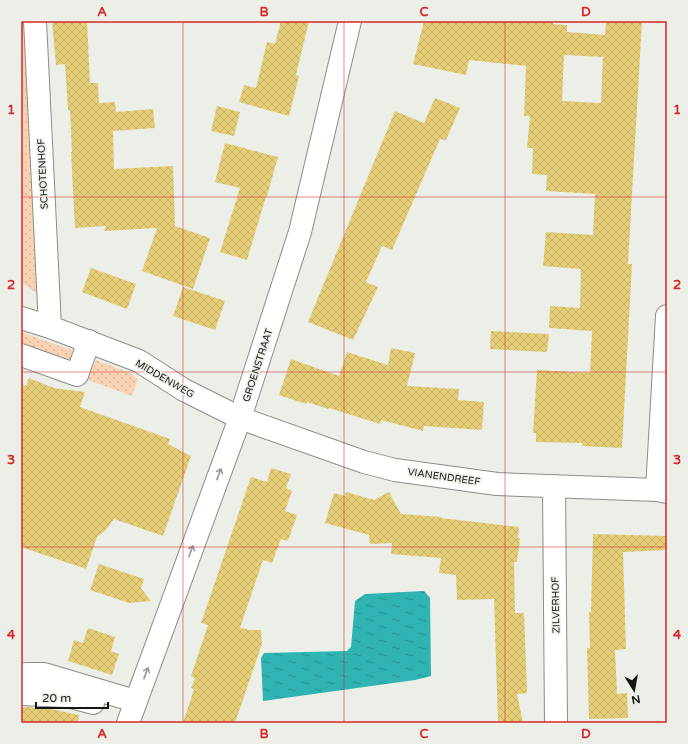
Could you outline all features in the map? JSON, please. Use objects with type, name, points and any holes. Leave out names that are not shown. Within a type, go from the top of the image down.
[{"type":"street","name":"SCHOTENHOF","points":[[35,21],[50,327]]},
{"type":"street","name":"GROENSTRAAT","points":[[23,684],[131,712],[240,418],[300,232],[350,21]]},
{"type":"street","points":[[664,490],[667,316]]},
{"type":"street","name":"MIDDENWEG","points":[[21,318],[89,341],[139,361],[184,390],[240,418]]},
{"type":"street","points":[[21,355],[77,381],[89,341]]},
{"type":"street","name":"VIANENDREEF","points":[[240,418],[364,462],[395,470],[496,484],[664,490]]},
{"type":"street","name":"ZILVERHOF","points":[[554,486],[556,723]]},
{"type":"shaded area","points":[[21,21],[26,21],[40,296],[22,282],[21,269]]},
{"type":"shaded area","points":[[21,332],[77,352],[70,364],[21,347]]},
{"type":"shaded area","points":[[96,360],[130,373],[138,379],[132,396],[88,380]]},
{"type":"water","points":[[424,591],[430,598],[431,676],[415,680],[263,701],[261,658],[264,653],[347,651],[351,647],[355,601],[365,594]]},
{"type":"building","points":[[52,21],[87,21],[90,83],[98,83],[99,103],[115,102],[116,112],[153,109],[155,128],[113,131],[114,169],[173,166],[175,226],[210,238],[193,289],[142,271],[157,228],[104,231],[106,226],[75,228],[70,110],[68,110],[65,64],[56,65]]},
{"type":"building","points":[[281,21],[309,21],[296,75],[299,76],[289,116],[239,102],[244,85],[256,88],[267,42],[275,44]]},
{"type":"building","points":[[424,21],[553,21],[553,24],[567,25],[567,32],[605,35],[606,21],[642,21],[628,264],[632,264],[622,448],[582,446],[582,443],[536,442],[536,433],[533,433],[537,370],[590,373],[592,331],[549,328],[550,306],[580,308],[581,269],[543,266],[546,232],[593,235],[595,194],[546,191],[547,175],[532,174],[533,148],[527,148],[530,116],[524,116],[526,66],[469,60],[466,75],[413,64]],"holes":[[[564,55],[603,57],[601,103],[562,101]]]},
{"type":"building","points":[[435,98],[460,108],[446,140],[440,139],[392,250],[382,246],[366,282],[378,287],[353,340],[308,322],[395,111],[424,123]]},
{"type":"building","points":[[217,106],[240,112],[234,136],[211,131]]},
{"type":"building","points":[[225,143],[278,157],[247,260],[220,252],[240,188],[215,182]]},
{"type":"building","points":[[91,268],[136,284],[127,309],[82,292]]},
{"type":"building","points":[[183,287],[225,301],[215,330],[173,316]]},
{"type":"building","points":[[491,331],[549,334],[547,352],[490,349]]},
{"type":"building","points":[[391,348],[415,353],[407,386],[459,389],[458,400],[484,402],[482,430],[424,426],[423,431],[381,420],[380,424],[329,408],[328,409],[307,402],[306,404],[279,395],[291,359],[339,376],[347,352],[388,365]]},
{"type":"building","points":[[29,378],[54,388],[85,392],[80,407],[170,439],[168,444],[191,456],[163,536],[114,519],[106,530],[97,537],[86,569],[21,547],[21,384],[26,386]]},
{"type":"building","points":[[271,468],[291,474],[286,488],[292,491],[285,511],[297,515],[288,541],[281,539],[272,563],[263,560],[240,628],[248,629],[247,630],[261,630],[262,644],[235,723],[183,723],[194,689],[191,688],[195,678],[191,676],[208,625],[201,623],[251,477],[267,482]]},
{"type":"building","points":[[346,492],[374,500],[389,492],[401,514],[442,517],[441,518],[519,527],[518,538],[520,538],[517,562],[514,562],[515,613],[524,613],[527,693],[517,694],[523,723],[498,723],[494,599],[457,600],[456,575],[439,573],[441,558],[391,554],[392,543],[370,544],[369,535],[325,523],[334,493],[345,496]]},
{"type":"building","points":[[593,534],[666,536],[667,550],[623,552],[626,649],[615,650],[617,694],[627,693],[628,718],[589,719],[587,648],[590,648],[589,612],[591,612]]},
{"type":"building","points":[[99,564],[144,579],[141,588],[151,601],[129,603],[90,590]]},
{"type":"building","points":[[88,628],[115,637],[111,651],[119,654],[112,675],[68,661],[74,640],[83,643]]},
{"type":"building","points":[[21,707],[46,708],[79,715],[78,723],[21,723]]}]
